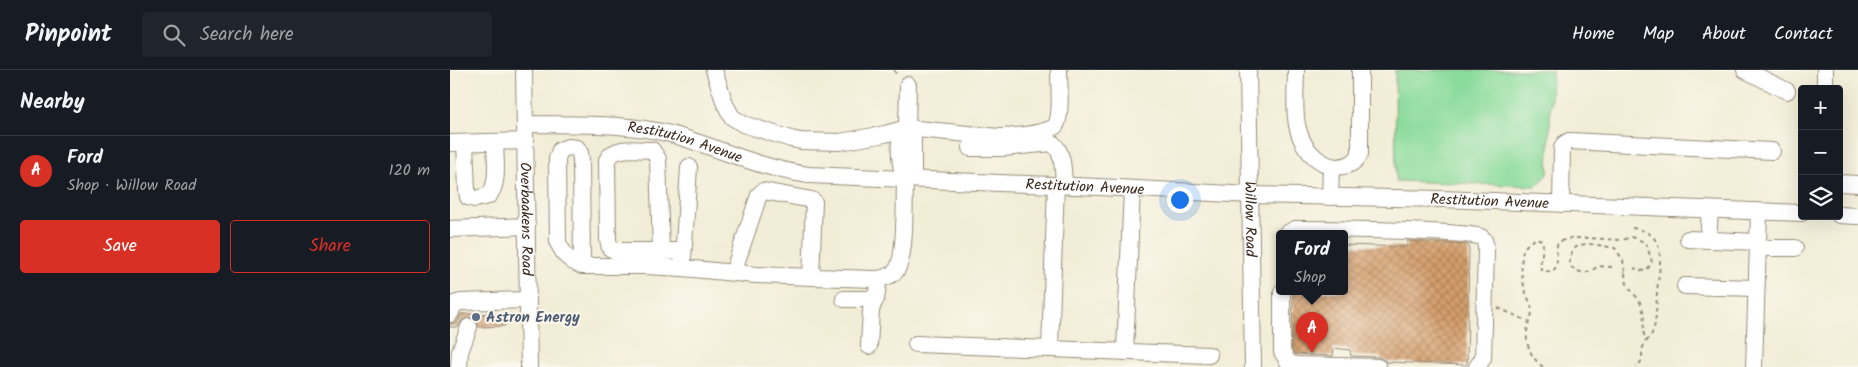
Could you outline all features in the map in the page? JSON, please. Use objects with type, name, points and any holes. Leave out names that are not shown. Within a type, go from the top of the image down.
[{"type":"street","name":"Overbaakens Road","points":[[524,70],[529,367]]},
{"type":"street","points":[[714,70],[727,110],[732,117],[743,124],[801,142],[840,142],[907,128],[1003,148],[1052,144],[1057,146],[1060,155],[1060,185],[1050,348]]},
{"type":"street","points":[[968,141],[1043,132],[1053,128],[1058,122],[1059,70]]},
{"type":"street","name":"Willow Road","points":[[1248,70],[1253,367]]},
{"type":"street","points":[[1296,70],[1296,122],[1298,132],[1313,155],[1331,167],[1346,166],[1357,159],[1360,154],[1360,70]]},
{"type":"street","points":[[1745,70],[1787,91]]},
{"type":"street","points":[[1825,70],[1825,85]]},
{"type":"street","points":[[582,266],[580,154],[577,148],[568,147],[560,150],[557,159],[557,236],[560,249],[565,255],[582,266],[683,268],[811,277],[878,279],[889,276],[896,271],[902,256],[905,180],[901,170],[901,135],[907,128],[908,85]]},
{"type":"street","name":"Restitution Avenue","points":[[526,124],[633,126],[675,136],[792,173],[905,180],[1132,188],[1251,195],[1798,213]]},
{"type":"street","points":[[1561,204],[1562,148],[1568,141],[1772,151]]},
{"type":"street","points":[[495,142],[493,190],[484,198],[475,199],[468,197],[457,143],[495,142],[526,142]]},
{"type":"street","points":[[661,251],[658,159],[652,150],[617,150],[610,154],[607,160],[608,240],[610,248],[616,251],[661,251],[683,251]]},
{"type":"street","points":[[1330,197],[1331,167]]},
{"type":"street","points":[[683,268],[689,168]]},
{"type":"street","points":[[1843,183],[1858,184]]},
{"type":"street","points":[[1125,351],[1132,188]]},
{"type":"street","points":[[733,273],[759,195],[763,191],[812,200],[814,202],[811,277]]},
{"type":"street","points":[[1708,240],[1710,210]]},
{"type":"street","points":[[1754,367],[1759,212]]},
{"type":"street","points":[[1843,215],[1858,216]]},
{"type":"street","points":[[450,229],[527,226]]},
{"type":"street","points":[[1293,230],[1326,230]]},
{"type":"street","points":[[1348,231],[1478,236],[1484,239],[1486,246],[1483,358],[1477,367]]},
{"type":"street","points":[[1688,239],[1795,248]]},
{"type":"street","points":[[869,346],[872,310],[876,299],[878,279]]},
{"type":"street","points":[[1685,286],[1756,288]]},
{"type":"street","points":[[1282,295],[1282,352],[1288,363],[1297,365],[1378,367]]},
{"type":"street","points":[[844,299],[876,299]]},
{"type":"street","points":[[471,314],[528,300]]},
{"type":"street","points":[[450,314],[456,303],[471,314]]},
{"type":"street","points":[[459,367],[459,357],[471,314]]},
{"type":"street","points":[[916,344],[1210,355]]},
{"type":"path","points":[[1632,228],[1643,229],[1650,234],[1656,242],[1661,262],[1653,333],[1642,348],[1643,357],[1640,364],[1636,367]]},
{"type":"path","points":[[1543,367],[1530,352],[1526,338],[1532,314],[1523,279],[1523,250],[1528,243],[1536,238],[1542,240],[1544,246],[1540,263],[1541,270],[1552,272],[1556,268],[1557,263],[1556,247],[1558,242],[1571,238],[1622,240],[1632,237],[1646,243],[1652,262],[1648,270],[1642,271],[1634,268]]},
{"type":"path","points":[[1612,267],[1598,266],[1591,271],[1582,273],[1570,266],[1570,259],[1573,251],[1579,245],[1588,243],[1615,248],[1623,260],[1626,282],[1629,289],[1640,301],[1643,310],[1643,333],[1646,342]]},
{"type":"path","points":[[1484,303],[1529,321]]},
{"type":"green space","points":[[1395,70],[1552,70],[1548,174],[1537,186],[1396,181]]},
{"type":"building","points":[[1407,241],[1469,245],[1467,365],[1387,362],[1379,357],[1351,356],[1350,350],[1334,348],[1333,356],[1295,354],[1292,349],[1293,295],[1348,295],[1348,245],[1407,247]]},
{"type":"building","points":[[461,314],[505,314],[505,326],[479,327],[476,320],[468,317],[462,320],[458,327],[450,327],[450,324],[457,322]]},
{"type":"place","name":"Astron Energy","points":[[476,317]]},
{"type":"place","name":"Ford","points":[[1312,353]]}]
